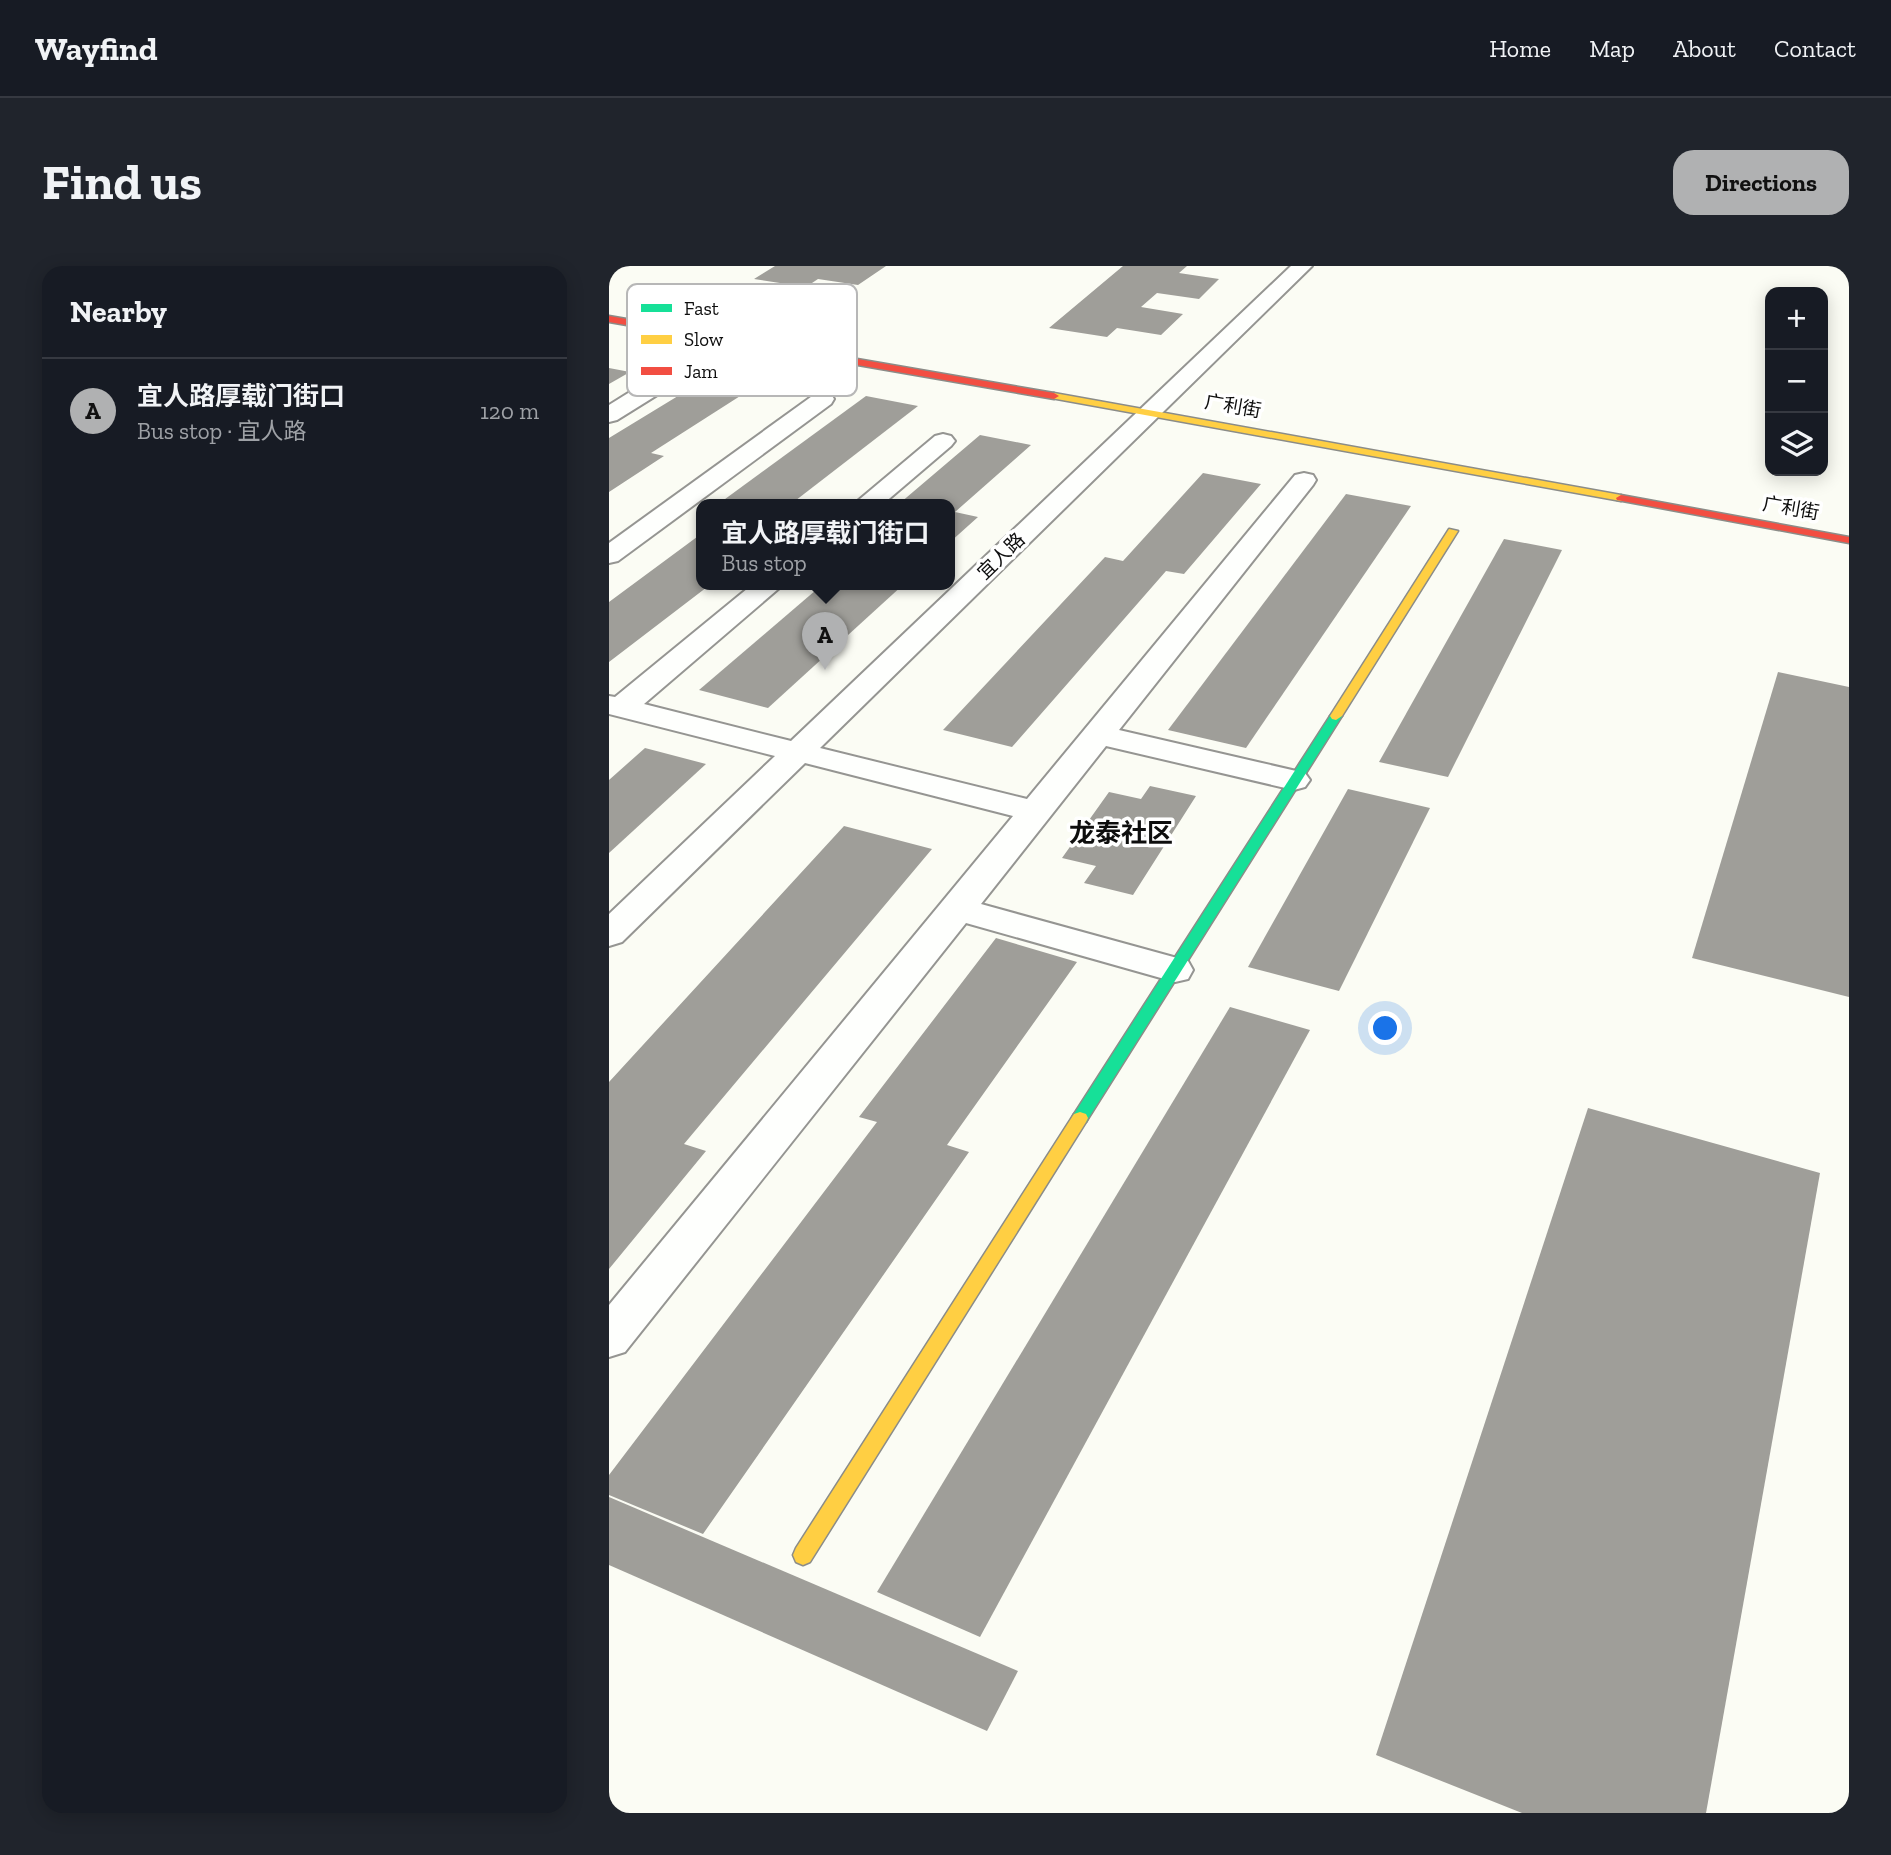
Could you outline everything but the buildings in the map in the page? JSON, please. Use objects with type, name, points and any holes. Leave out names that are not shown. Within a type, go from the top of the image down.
[{"type":"street","name":"宜人路","points":[[609,907],[788,750],[1148,406],[1285,266]]},
{"type":"street","name":"宜人路","points":[[955,579],[1302,266]]},
{"type":"street","name":"广利街","points":[[857,359],[1849,525]]},
{"type":"street","points":[[609,415],[640,396]]},
{"type":"street","points":[[609,555],[823,399]]},
{"type":"street","name":"广利街","points":[[1148,406],[1849,540]]},
{"type":"street","points":[[873,499],[943,441]]},
{"type":"street","points":[[609,1338],[1033,811],[1304,480]]},
{"type":"street","points":[[803,1555],[1453,531]]},
{"type":"street","points":[[615,707],[762,590]]},
{"type":"street","name":"宜人路","points":[[609,934],[943,590]]},
{"type":"street","points":[[615,707],[1033,811]]},
{"type":"street","points":[[1096,734],[1294,780]]},
{"type":"street","points":[[955,908],[1175,970]]},
{"type":"traffic: fast","points":[[1080,1118],[1336,716]]},
{"type":"traffic: slow","points":[[1054,396],[1621,498]]},
{"type":"traffic: slow","points":[[1336,716],[1453,531]]},
{"type":"traffic: slow","points":[[803,1555],[1080,1118]]},
{"type":"traffic: jam","points":[[609,319],[627,322]]},
{"type":"traffic: jam","points":[[857,362],[1054,396]]},
{"type":"traffic: jam","points":[[1621,498],[1849,540]]},
{"type":"place","name":"宜人路厚载门街口","points":[[825,670]]},
{"type":"district","name":"龙泰社区","points":[[1121,833]]}]
